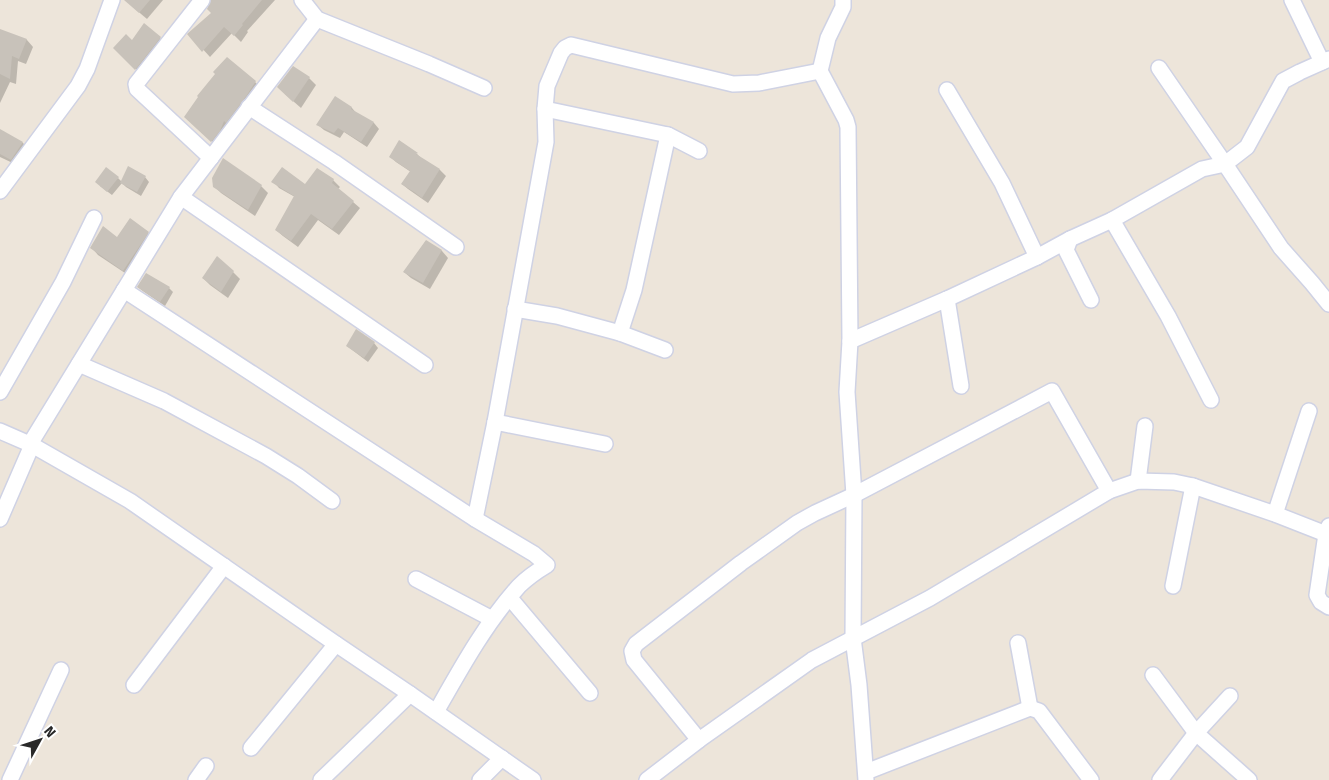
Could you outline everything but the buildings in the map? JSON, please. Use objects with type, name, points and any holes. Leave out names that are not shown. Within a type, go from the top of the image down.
[{"type":"street","points":[[0,191],[78,86],[87,69],[112,0]]},
{"type":"street","points":[[302,0],[317,19],[484,88]]},
{"type":"street","points":[[843,0],[843,7],[828,38],[820,71],[848,127],[850,341],[847,392],[854,495],[853,638],[866,776],[1030,708],[1039,711],[1091,780]]},
{"type":"street","points":[[850,341],[1037,257],[1070,239],[1112,220],[1202,169],[1226,164],[1247,147],[1283,82],[1325,61],[1292,0]]},
{"type":"street","points":[[198,1],[136,84],[137,89],[210,158]]},
{"type":"street","points":[[0,519],[31,444],[181,197],[317,19]]},
{"type":"street","points":[[475,519],[495,422],[546,142],[545,108],[547,86],[561,53],[571,45],[733,84],[759,83],[820,71]]},
{"type":"street","points":[[1159,68],[1282,248],[1329,304]]},
{"type":"street","points":[[947,90],[1002,183],[1037,257]]},
{"type":"street","points":[[249,107],[334,162],[456,248]]},
{"type":"street","points":[[545,108],[668,135],[699,151]]},
{"type":"street","points":[[620,333],[634,290],[668,135]]},
{"type":"street","points":[[181,197],[425,365]]},
{"type":"street","points":[[0,392],[63,282],[94,218]]},
{"type":"street","points":[[1112,220],[1168,316],[1211,400]]},
{"type":"street","points":[[1070,239],[1066,250],[1091,300]]},
{"type":"street","points":[[124,290],[475,519],[534,554],[547,565],[520,585],[492,619],[477,641],[436,712]]},
{"type":"street","points":[[947,299],[961,386]]},
{"type":"street","points":[[515,309],[557,316],[620,333],[665,350]]},
{"type":"street","points":[[78,364],[164,401],[266,456],[298,476],[332,501]]},
{"type":"street","points":[[699,740],[634,660],[632,651],[636,644],[741,563],[797,523],[1052,391],[1109,491]]},
{"type":"street","points":[[1275,514],[1309,411]]},
{"type":"street","points":[[495,422],[606,444]]},
{"type":"street","points":[[1138,481],[1145,426]]},
{"type":"street","points":[[0,431],[31,444],[130,502],[533,780]]},
{"type":"street","points":[[647,780],[699,740],[812,660],[930,598],[1109,491],[1138,481],[1174,482],[1194,486],[1327,530],[1317,595],[1321,602],[1329,607]]},
{"type":"street","points":[[1173,586],[1194,486]]},
{"type":"street","points":[[134,685],[224,566]]},
{"type":"street","points":[[416,579],[492,619]]},
{"type":"street","points":[[510,598],[590,693]]},
{"type":"street","points":[[1018,643],[1030,708]]},
{"type":"street","points":[[251,748],[336,644]]},
{"type":"street","points":[[10,780],[60,670]]},
{"type":"street","points":[[1153,675],[1196,733],[1249,780]]},
{"type":"street","points":[[321,780],[410,694]]},
{"type":"street","points":[[1160,780],[1196,733],[1230,696]]},
{"type":"street","points":[[480,780],[502,758]]},
{"type":"street","points":[[196,780],[206,766]]}]
